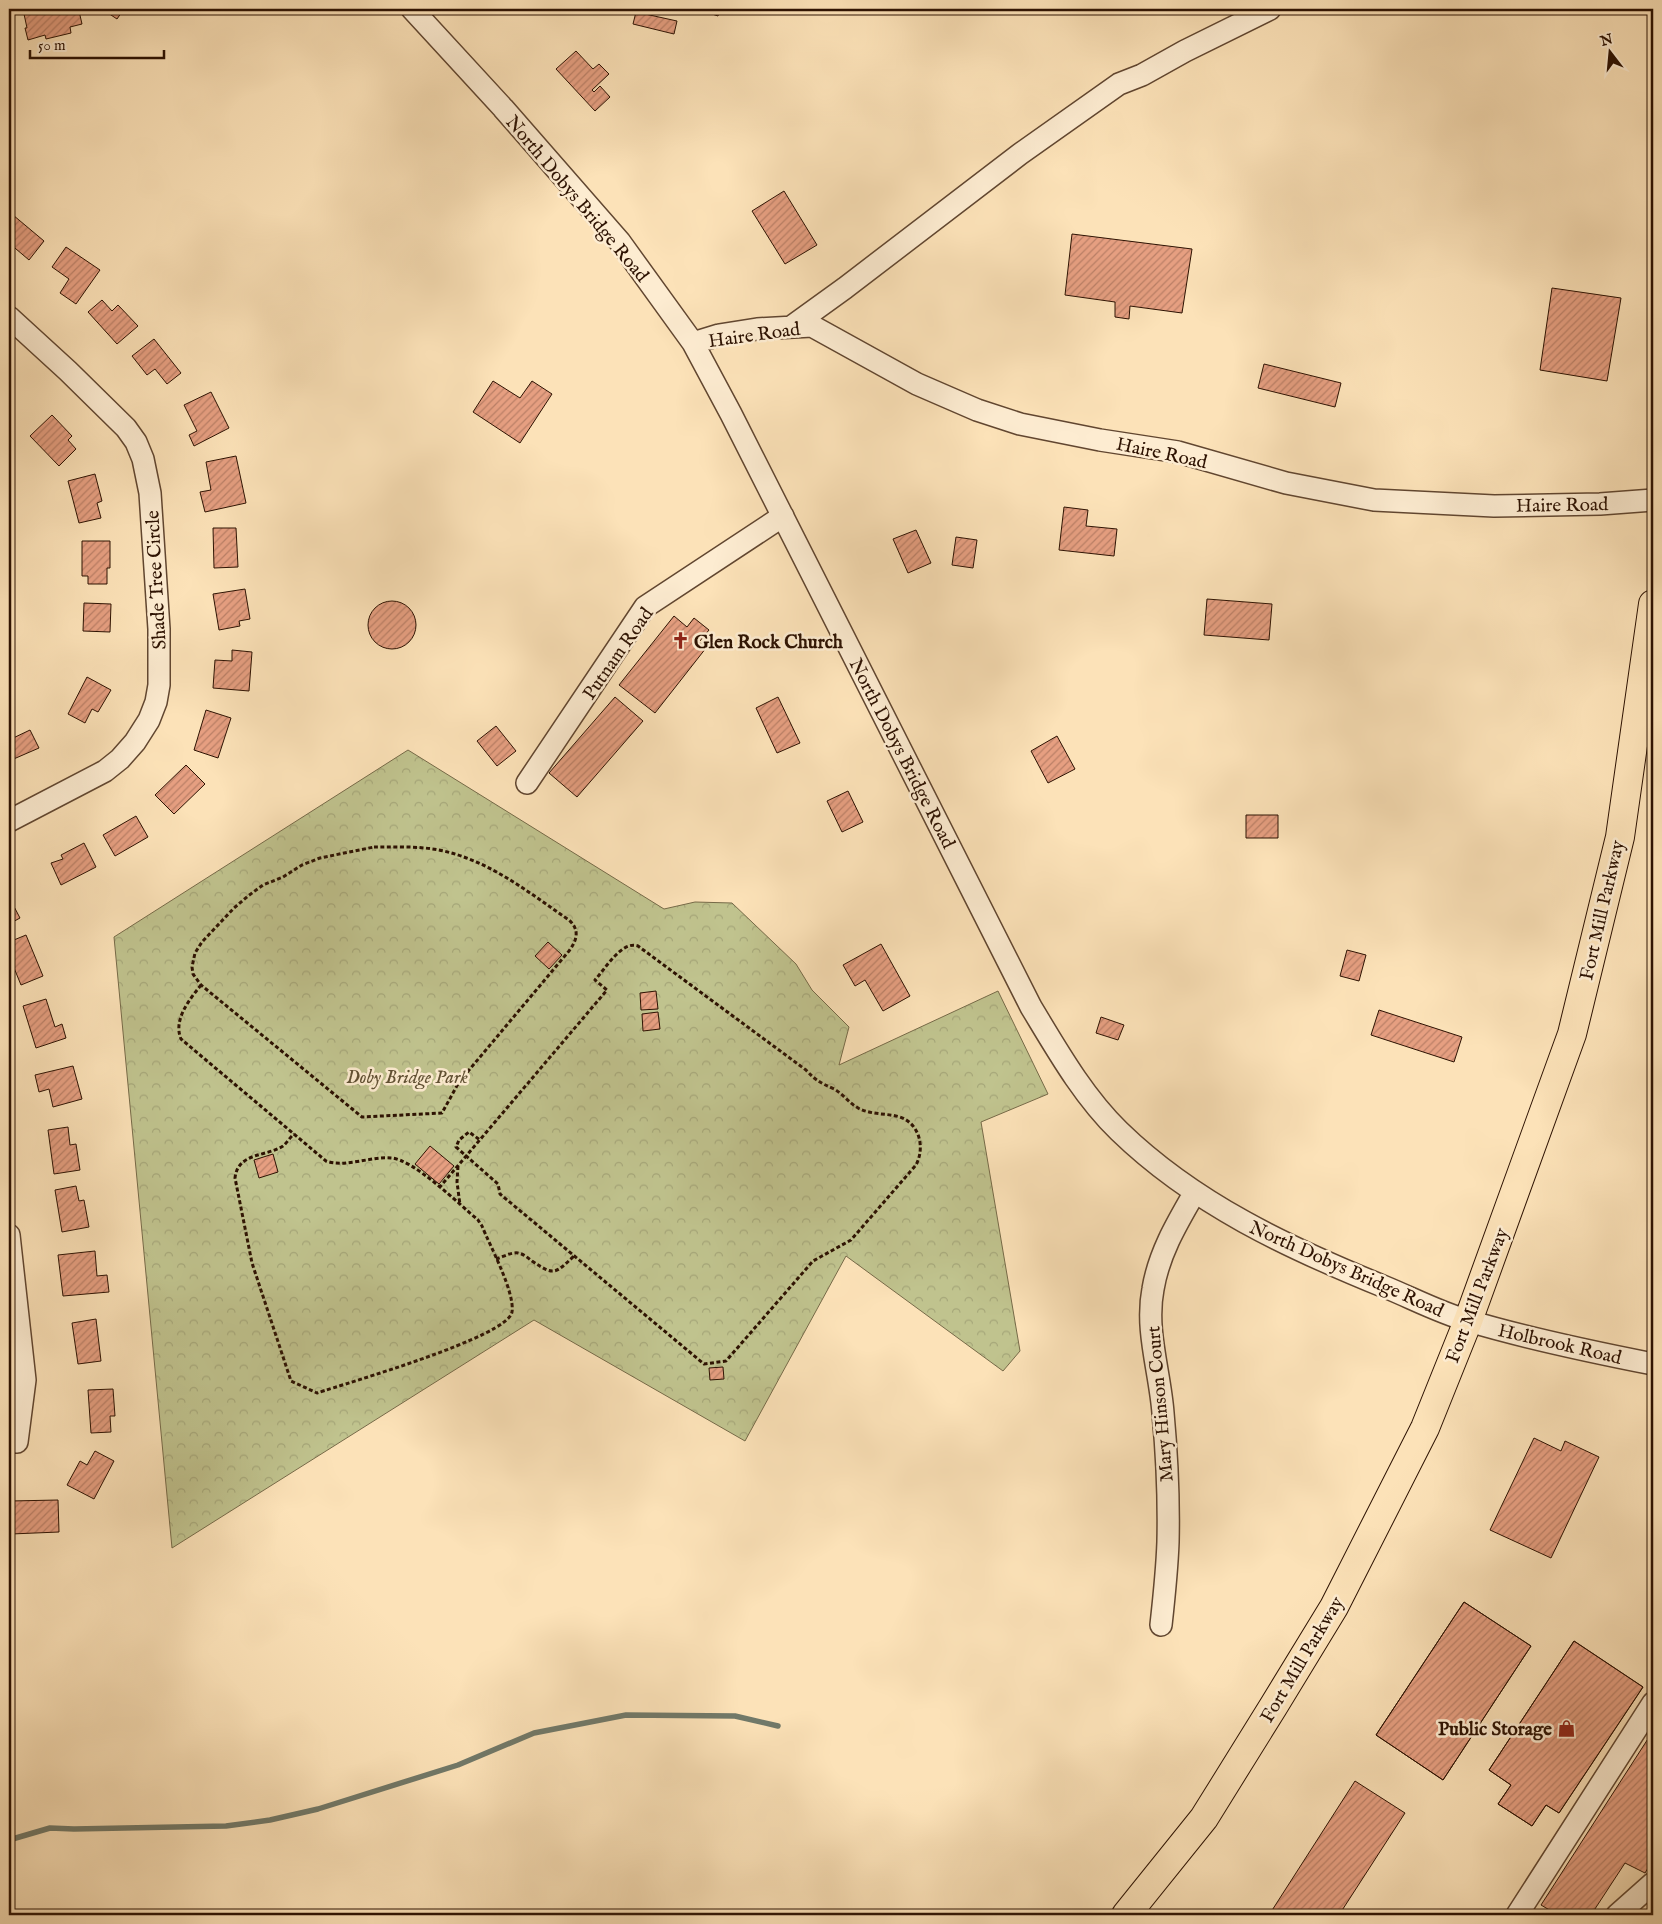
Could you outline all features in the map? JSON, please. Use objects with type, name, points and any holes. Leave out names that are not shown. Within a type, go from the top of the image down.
[{"type":"main road","name":"Fort Mill Parkway","points":[[1126,1915],[1204,1818],[1334,1607],[1425,1428],[1468,1321],[1572,1034],[1620,836],[1653,604]]},
{"type":"street","name":"North Dobys Bridge Road","points":[[412,9],[503,108],[620,242],[693,343],[783,516],[1014,974],[1054,1044],[1090,1098],[1118,1130],[1144,1154],[1223,1211],[1331,1265],[1468,1321]]},
{"type":"street","points":[[790,328],[1020,154],[1119,84],[1142,75],[1185,51],[1270,9]]},
{"type":"street","name":"Shade Tree Circle","points":[[9,317],[126,428],[136,442],[143,459],[150,493],[159,629],[159,685],[156,702],[149,720],[135,742],[105,772],[9,821]]},
{"type":"street","name":"Haire Road","points":[[693,343],[719,335],[812,326],[917,384],[977,410],[1020,424],[1100,440],[1178,452],[1286,483],[1374,500],[1494,506],[1600,504],[1653,500]]},
{"type":"street","name":"Putnam Road","points":[[527,784],[645,607],[783,516]]},
{"type":"street","name":"Mary Hinson Court","points":[[1160,1625],[1168,1542],[1166,1472],[1162,1397],[1150,1309],[1160,1261],[1172,1232],[1195,1192]]},
{"type":"street","points":[[9,1235],[25,1380],[17,1442]]},
{"type":"street","name":"Holbrook Road","points":[[1468,1321],[1598,1354],[1653,1364]]},
{"type":"street","points":[[1518,1915],[1653,1703]]},
{"type":"street","points":[[1617,1915],[1653,1884]]},
{"type":"path","points":[[374,847],[427,848],[454,854],[480,863],[506,876],[569,920],[576,929],[577,935],[569,951],[459,1082],[442,1113],[362,1117],[201,986],[196,980],[192,967],[195,953],[202,942],[234,908],[263,885],[283,877],[302,865],[320,858],[374,847]]},
{"type":"path","points":[[439,1188],[458,1165],[466,1156],[480,1140],[606,990],[595,980],[624,947],[634,944],[806,1070],[819,1083],[834,1090],[857,1108],[900,1117],[908,1122],[919,1137],[921,1152],[916,1165],[851,1240],[812,1261],[726,1362],[704,1364],[500,1194],[498,1184],[466,1156],[456,1147],[458,1140],[469,1132],[480,1140]]},
{"type":"path","points":[[201,986],[192,996],[179,1022],[178,1028],[181,1039],[330,1162],[396,1158],[408,1163],[478,1220],[511,1296],[512,1312],[506,1322],[455,1348],[317,1393],[290,1381],[252,1263],[235,1178],[236,1172],[244,1161],[283,1146],[294,1134]]},
{"type":"path","points":[[458,1165],[457,1182],[460,1205]]},
{"type":"path","points":[[496,1259],[513,1253],[520,1254],[545,1270],[553,1272],[560,1269],[574,1256]]},
{"type":"green space","name":"Doby Bridge Park","points":[[408,750],[664,909],[695,902],[732,903],[796,964],[812,990],[849,1027],[839,1065],[998,991],[1048,1094],[981,1122],[1020,1351],[1003,1371],[846,1256],[745,1441],[534,1320],[172,1548],[114,937]]},
{"type":"building","points":[[36,9],[67,9],[68,13],[79,11],[82,24],[70,27],[71,33],[46,39],[45,35],[28,40],[24,14],[36,11]]},
{"type":"building","points":[[102,9],[124,9],[117,19]]},
{"type":"building","points":[[697,9],[720,9],[718,16]]},
{"type":"building","points":[[636,12],[677,21],[674,34],[633,24]]},
{"type":"building","points":[[576,51],[593,69],[599,64],[609,74],[592,90],[594,92],[600,86],[610,97],[595,111],[556,69]]},
{"type":"building","points":[[784,191],[817,245],[785,264],[752,211]]},
{"type":"building","points":[[13,215],[44,241],[29,260],[9,243],[9,220]]},
{"type":"building","points":[[1072,234],[1192,249],[1182,313],[1130,306],[1129,319],[1115,317],[1115,302],[1065,295]]},
{"type":"building","points":[[66,247],[100,270],[76,304],[60,293],[69,279],[52,267]]},
{"type":"building","points":[[1552,288],[1621,298],[1607,381],[1540,370]]},
{"type":"building","points":[[102,300],[112,311],[118,305],[138,326],[117,344],[88,312]]},
{"type":"building","points":[[154,339],[181,373],[167,384],[155,369],[147,375],[132,356]]},
{"type":"building","points":[[1264,364],[1341,383],[1335,407],[1258,388]]},
{"type":"building","points":[[493,381],[520,398],[532,381],[552,394],[520,443],[473,412]]},
{"type":"building","points":[[211,392],[229,428],[194,446],[189,435],[197,431],[184,405]]},
{"type":"building","points":[[52,415],[72,436],[68,440],[76,449],[59,466],[30,436]]},
{"type":"building","points":[[236,456],[246,503],[205,512],[200,492],[211,490],[206,462]]},
{"type":"building","points":[[95,474],[102,501],[97,503],[101,518],[79,523],[68,481]]},
{"type":"building","points":[[1064,507],[1088,510],[1086,526],[1117,529],[1114,556],[1059,550]]},
{"type":"building","points":[[213,528],[236,528],[238,567],[214,568]]},
{"type":"building","points":[[916,530],[931,563],[908,573],[893,539]]},
{"type":"building","points":[[956,537],[977,540],[973,568],[952,565]]},
{"type":"building","points":[[82,541],[110,541],[110,568],[107,568],[107,584],[88,584],[88,576],[82,576]]},
{"type":"building","points":[[245,589],[250,619],[239,621],[240,626],[219,630],[213,594]]},
{"type":"building","points":[[1207,599],[1272,604],[1269,640],[1204,635]]},
{"type":"building","points":[[387,601],[397,601],[406,605],[412,611],[415,616],[415,634],[406,645],[397,649],[387,649],[378,645],[372,639],[368,630],[368,620],[372,611],[378,605]]},
{"type":"building","points":[[84,603],[111,604],[110,632],[83,631]]},
{"type":"building","points":[[674,616],[687,627],[694,618],[709,630],[699,642],[706,648],[655,713],[619,685]]},
{"type":"building","points":[[232,650],[252,652],[249,691],[213,688],[215,660],[232,661]]},
{"type":"building","points":[[87,677],[111,690],[98,712],[92,709],[85,723],[68,714]]},
{"type":"building","points":[[615,697],[643,721],[577,797],[549,773]]},
{"type":"building","points":[[778,697],[800,743],[777,753],[756,708]]},
{"type":"building","points":[[206,710],[231,718],[218,758],[194,750]]},
{"type":"building","points":[[496,726],[516,751],[497,766],[477,741]]},
{"type":"building","points":[[30,730],[39,748],[9,761],[9,740]]},
{"type":"building","points":[[1057,736],[1075,769],[1048,783],[1031,751]]},
{"type":"building","points":[[186,765],[205,784],[174,814],[155,795]]},
{"type":"building","points":[[848,791],[863,822],[842,832],[827,801]]},
{"type":"building","points":[[1246,815],[1278,815],[1278,838],[1246,838]]},
{"type":"building","points":[[136,816],[148,837],[115,856],[103,835]]},
{"type":"building","points":[[84,843],[96,867],[61,885],[51,863],[63,859],[61,855]]},
{"type":"building","points":[[9,897],[20,918],[9,924]]},
{"type":"building","points":[[26,935],[43,976],[21,985],[12,963],[9,965],[9,942]]},
{"type":"building","points":[[548,942],[562,955],[549,969],[535,956]]},
{"type":"building","points":[[881,944],[910,996],[883,1011],[865,980],[855,986],[843,965]]},
{"type":"building","points":[[1347,950],[1366,955],[1359,981],[1340,976]]},
{"type":"building","points":[[656,991],[658,1009],[641,1010],[640,993]]},
{"type":"building","points":[[46,999],[55,1027],[62,1024],[66,1038],[36,1048],[23,1006]]},
{"type":"building","points":[[1379,1010],[1462,1037],[1454,1062],[1371,1035]]},
{"type":"building","points":[[658,1012],[660,1029],[643,1031],[642,1014]]},
{"type":"building","points":[[1101,1017],[1124,1025],[1118,1040],[1096,1033]]},
{"type":"building","points":[[73,1066],[82,1099],[53,1107],[49,1089],[39,1092],[35,1075]]},
{"type":"building","points":[[68,1127],[70,1145],[76,1144],[80,1170],[54,1174],[48,1130]]},
{"type":"building","points":[[430,1146],[454,1166],[439,1184],[415,1164]]},
{"type":"building","points":[[273,1154],[278,1172],[259,1178],[254,1160]]},
{"type":"building","points":[[76,1186],[79,1201],[84,1200],[89,1227],[62,1232],[55,1190]]},
{"type":"building","points":[[95,1251],[97,1276],[107,1275],[109,1292],[63,1296],[58,1255]]},
{"type":"building","points":[[96,1319],[101,1361],[78,1364],[72,1323]]},
{"type":"building","points":[[723,1367],[724,1379],[710,1380],[709,1368]]},
{"type":"building","points":[[113,1389],[115,1416],[110,1416],[111,1432],[91,1433],[88,1390]]},
{"type":"building","points":[[1534,1438],[1561,1451],[1565,1441],[1599,1457],[1551,1558],[1490,1530]]},
{"type":"building","points":[[95,1451],[114,1461],[94,1499],[67,1485],[80,1461],[87,1465]]},
{"type":"building","points":[[58,1500],[59,1532],[11,1534],[10,1501]]},
{"type":"building","name":"Public Storage","points":[[1464,1602],[1531,1646],[1443,1780],[1376,1735]]},
{"type":"building","name":"Public Storage","points":[[1464,1602],[1531,1646],[1443,1780],[1376,1735]]},
{"type":"building","name":"Public Storage","points":[[1574,1641],[1643,1687],[1559,1813],[1546,1805],[1532,1826],[1498,1804],[1511,1785],[1489,1770]]},
{"type":"building","name":"Public Storage","points":[[1574,1641],[1643,1687],[1559,1813],[1546,1805],[1532,1826],[1498,1804],[1511,1785],[1489,1770]]},
{"type":"building","points":[[1653,1731],[1653,1860],[1645,1873],[1625,1863],[1591,1915],[1558,1915],[1541,1905]]},
{"type":"building","points":[[1355,1781],[1405,1813],[1339,1915],[1269,1915]]},
{"type":"waterway","points":[[9,1840],[50,1828],[226,1826],[270,1820],[318,1809],[458,1765],[534,1733],[626,1715],[735,1716],[778,1726]]},
{"type":"place","name":"Glen Rock Church","points":[[680,641]]},
{"type":"place","name":"Public Storage","points":[[1566,1728]]}]
